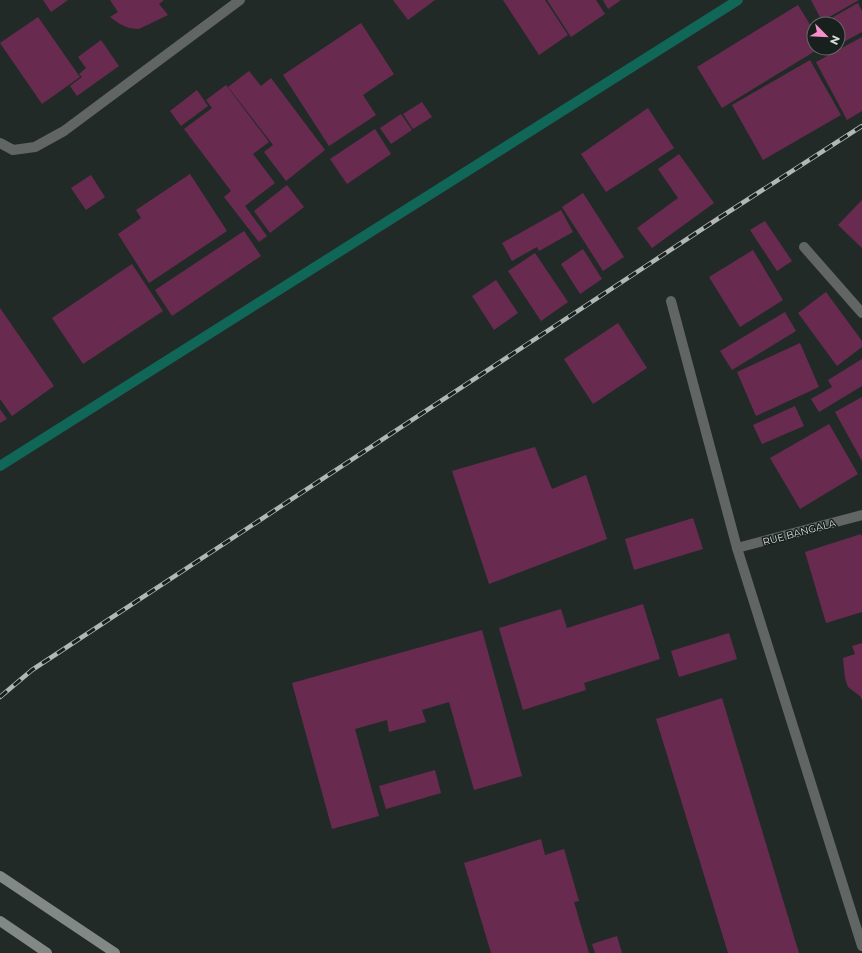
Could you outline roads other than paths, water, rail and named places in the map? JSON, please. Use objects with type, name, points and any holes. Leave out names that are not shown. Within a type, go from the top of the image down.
[{"type":"main road","points":[[0,876],[115,953]]},
{"type":"main road","points":[[0,921],[47,953]]},
{"type":"street","points":[[0,143],[13,150],[35,147],[64,131],[240,0]]},
{"type":"street","points":[[804,247],[862,313]]},
{"type":"street","points":[[671,301],[737,548],[862,946]]},
{"type":"street","name":"RUE BANGALA","points":[[737,548],[862,515]]},
{"type":"waterway","points":[[0,466],[738,0]]},
{"type":"railway","points":[[0,697],[32,670],[719,218],[862,126]]}]
